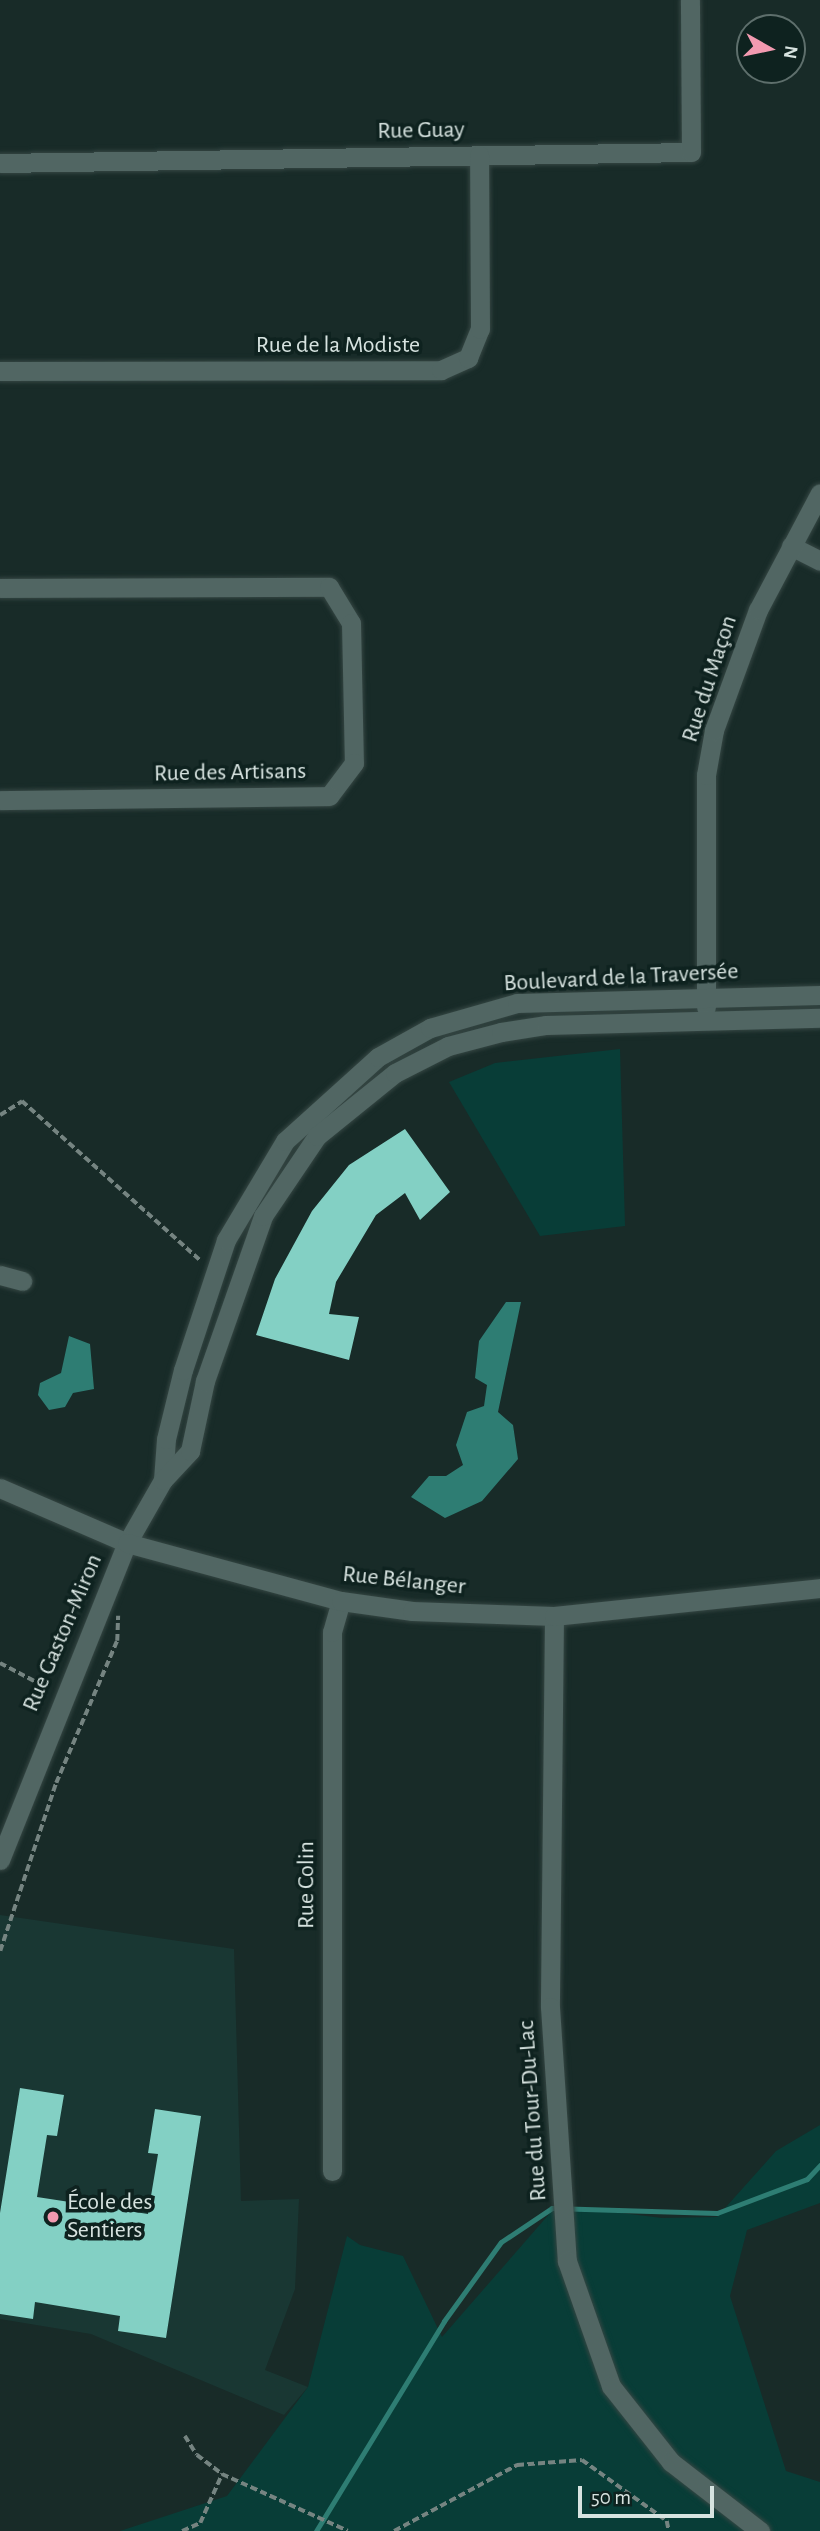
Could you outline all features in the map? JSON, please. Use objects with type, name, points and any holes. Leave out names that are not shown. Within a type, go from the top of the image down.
[{"type":"street","name":"Rue Guay","points":[[0,163],[691,152],[690,0]]},
{"type":"street","name":"Rue de la Modiste","points":[[0,371],[441,370],[468,358],[480,330],[479,155]]},
{"type":"street","name":"Rue du Maçon","points":[[706,1021],[706,775],[715,730],[758,610],[820,493]]},
{"type":"street","points":[[791,547],[820,561]]},
{"type":"street","name":"Rue des Artisans","points":[[0,588],[329,587],[351,623],[354,763],[329,796],[0,800]]},
{"type":"street","name":"Boulevard de la Traversée","points":[[163,1480],[174,1404],[226,1240],[285,1141],[378,1056],[430,1028],[517,1003],[820,995]]},
{"type":"street","name":"Boulevard de la Traversée","points":[[127,1544],[163,1480],[190,1451],[205,1381],[263,1216],[290,1170],[341,1113],[396,1073],[438,1051],[501,1032],[546,1025],[820,1018]]},
{"type":"street","points":[[0,1275],[22,1281]]},
{"type":"street","name":"Rue Bélanger","points":[[0,1488],[127,1544],[341,1601],[412,1611],[554,1616],[820,1588]]},
{"type":"street","name":"Rue Gaston-Miron","points":[[0,1860],[127,1544]]},
{"type":"street","name":"Rue Colin","points":[[332,2171],[332,1632],[341,1601]]},
{"type":"street","name":"Rue du Tour-Du-Lac","points":[[554,1616],[550,2007],[567,2261],[611,2386],[671,2462],[760,2531]]},
{"type":"path","points":[[0,1115],[22,1101],[215,1272]]},
{"type":"path","points":[[0,1951],[56,1783],[117,1641],[121,1619],[101,1605]]},
{"type":"path","points":[[0,1663],[40,1684]]},
{"type":"path","points":[[185,2436],[197,2455],[222,2474],[294,2509],[348,2531]]},
{"type":"path","points":[[394,2531],[517,2465],[582,2460],[667,2521],[669,2531]]},
{"type":"path","points":[[182,2531],[191,2529],[205,2515],[222,2474]]},
{"type":"shaded area","points":[[620,1049],[625,1226],[540,1236],[449,1082],[495,1063]]},
{"type":"shaded area","points":[[506,1302],[521,1302],[498,1412],[513,1425],[518,1459],[482,1501],[445,1518],[411,1497],[429,1476],[446,1476],[463,1465],[456,1445],[467,1412],[484,1406],[487,1385],[475,1378],[479,1341]]},
{"type":"shaded area","points":[[69,1336],[90,1344],[94,1389],[73,1393],[65,1407],[49,1410],[38,1395],[40,1383],[61,1373]]},
{"type":"shaded area","points":[[0,1915],[234,1949],[241,2201],[299,2199],[295,2289],[265,2370],[308,2387],[284,2415],[91,2334],[0,2319]]},
{"type":"shaded area","points":[[820,2125],[820,2203],[747,2230],[730,2296],[786,2471],[820,2482],[820,2531],[120,2531],[227,2496],[308,2387],[347,2236],[360,2245],[403,2256],[442,2337],[557,2205],[662,2218],[717,2217],[776,2151]]},
{"type":"building","points":[[405,1129],[450,1192],[420,1220],[405,1193],[376,1215],[336,1282],[329,1314],[359,1317],[349,1360],[256,1335],[275,1279],[312,1211],[349,1165]]},
{"type":"building","points":[[20,2088],[64,2095],[57,2136],[47,2135],[37,2197],[148,2214],[158,2154],[148,2153],[155,2109],[201,2116],[166,2338],[118,2331],[120,2316],[35,2302],[33,2319],[0,2314],[0,2213]]},
{"type":"waterway","points":[[316,2531],[444,2321],[501,2242],[552,2208],[717,2213],[807,2179],[820,2165]]},
{"type":"place","name":"École des Sentiers","points":[[53,2217]]}]
